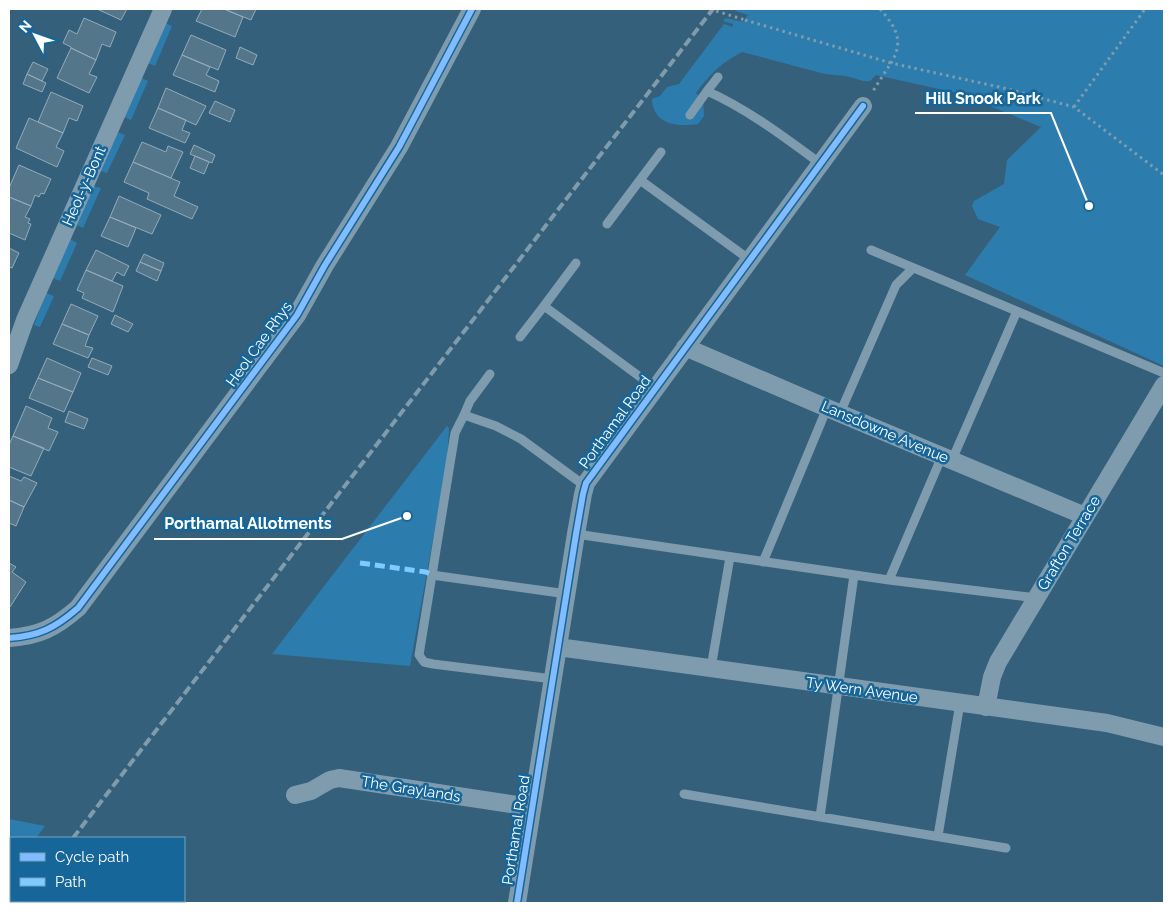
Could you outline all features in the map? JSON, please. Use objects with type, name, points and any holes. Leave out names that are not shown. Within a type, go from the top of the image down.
[{"type":"street","name":"Heol-y-Bont","points":[[9,365],[29,311],[162,9]]},
{"type":"street","name":"Heol Cae Rhys","points":[[9,638],[42,633],[61,623],[78,608],[291,323],[399,147],[472,9]]},
{"type":"street","name":"Porthamal Road","points":[[517,903],[531,807],[585,486],[593,472],[863,106]]},
{"type":"street","name":"Lansdowne Avenue","points":[[685,347],[1085,516]]},
{"type":"street","name":"Grafton Terrace","points":[[986,707],[992,677],[998,662],[1164,385]]},
{"type":"street","name":"Ty Wern Avenue","points":[[558,647],[1107,723],[1164,737]]},
{"type":"street","name":"The Graylands","points":[[295,795],[311,791],[330,780],[344,779],[531,807]]},
{"type":"lane","points":[[690,115],[718,77]]},
{"type":"lane","points":[[707,91],[734,103],[821,164]]},
{"type":"lane","points":[[607,224],[661,152]]},
{"type":"lane","points":[[640,180],[750,260]]},
{"type":"lane","points":[[871,250],[1164,374]]},
{"type":"lane","points":[[520,337],[576,263]]},
{"type":"lane","points":[[763,562],[834,411],[896,286],[913,268]]},
{"type":"lane","points":[[544,306],[655,388]]},
{"type":"lane","points":[[888,580],[1017,311]]},
{"type":"lane","points":[[490,374],[470,401],[455,433],[419,655],[424,662],[553,679]]},
{"type":"lane","points":[[464,415],[496,426],[521,439],[585,486]]},
{"type":"lane","points":[[576,534],[888,580],[1037,598]]},
{"type":"lane","points":[[711,668],[730,557]]},
{"type":"lane","points":[[432,575],[566,594]]},
{"type":"lane","points":[[820,818],[854,575]]},
{"type":"lane","points":[[938,836],[960,703]]},
{"type":"lane","points":[[684,794],[1006,848]]},
{"type":"path","points":[[710,9],[891,63],[1008,89],[1074,107],[1164,175]]},
{"type":"path","points":[[863,106],[896,55],[898,45],[897,32],[880,9]]},
{"type":"path","points":[[1074,107],[1145,9]]},
{"type":"shaded area","points":[[735,9],[1164,9],[1164,366],[965,275],[1000,227],[978,219],[972,206],[974,201],[1004,184],[1007,160],[1041,127],[961,94],[876,75],[870,81],[863,81],[846,76],[825,74],[742,52],[716,70],[696,93],[703,100],[704,116],[698,124],[675,124],[662,119],[653,108],[652,99],[660,96],[667,87],[679,84],[724,24],[733,27],[733,24],[723,21],[726,18],[743,22],[748,15]]},
{"type":"shaded area","points":[[165,23],[172,26],[155,66],[148,63]]},
{"type":"shaded area","points":[[141,78],[148,81],[131,120],[124,117]]},
{"type":"shaded area","points":[[117,132],[125,135],[107,173],[101,171]]},
{"type":"shaded area","points":[[93,186],[101,188],[83,228],[77,225]]},
{"type":"shaded area","points":[[70,239],[77,243],[60,281],[53,278]]},
{"type":"shaded area","points":[[46,293],[54,296],[40,327],[34,325]]},
{"type":"shaded area","points":[[447,426],[449,428],[447,461],[410,666],[272,654]]},
{"type":"shaded area","points":[[9,819],[45,826],[37,837],[10,837],[9,876]]},
{"type":"building","points":[[97,9],[127,9],[121,20]]},
{"type":"building","points":[[202,9],[224,9],[243,17],[235,37],[196,21]]},
{"type":"building","points":[[224,9],[256,9],[251,20]]},
{"type":"building","points":[[84,18],[116,32],[110,47],[102,44],[96,60],[63,43],[69,30],[77,34]]},
{"type":"building","points":[[191,35],[226,50],[218,70],[182,55]]},
{"type":"building","points":[[240,47],[257,55],[253,65],[236,58]]},
{"type":"building","points":[[71,48],[96,60],[89,74],[97,77],[89,93],[57,78]]},
{"type":"building","points":[[182,55],[210,67],[206,75],[219,81],[215,92],[173,75]]},
{"type":"building","points":[[33,62],[48,69],[42,81],[27,74]]},
{"type":"building","points":[[27,74],[46,83],[42,92],[23,84]]},
{"type":"building","points":[[166,88],[206,106],[196,125],[158,108]]},
{"type":"building","points":[[51,92],[83,106],[77,121],[69,118],[63,133],[38,122]]},
{"type":"building","points":[[215,101],[235,110],[230,122],[209,113]]},
{"type":"building","points":[[158,108],[186,120],[182,130],[190,133],[185,143],[149,128]]},
{"type":"building","points":[[29,118],[63,133],[56,147],[64,151],[57,167],[16,148]]},
{"type":"building","points":[[142,142],[166,152],[168,146],[183,152],[171,178],[133,162]]},
{"type":"building","points":[[194,145],[215,155],[212,163],[190,154]]},
{"type":"building","points":[[195,156],[209,162],[204,174],[190,168]]},
{"type":"building","points":[[133,162],[180,182],[174,196],[198,207],[192,219],[147,199],[149,193],[124,182]]},
{"type":"building","points":[[19,165],[51,179],[44,194],[41,193],[39,197],[35,195],[31,206],[9,197],[9,188]]},
{"type":"building","points":[[119,196],[161,215],[152,234],[110,217]]},
{"type":"building","points":[[9,197],[31,206],[25,217],[30,219],[28,223],[31,224],[25,240],[9,233]]},
{"type":"building","points":[[110,217],[136,228],[128,247],[101,236]]},
{"type":"building","points":[[9,248],[19,253],[12,268],[9,267]]},
{"type":"building","points":[[96,250],[129,266],[124,276],[117,272],[112,281],[86,270]]},
{"type":"building","points":[[144,254],[164,263],[161,271],[140,262]]},
{"type":"building","points":[[140,262],[161,271],[157,281],[136,271]]},
{"type":"building","points":[[86,270],[123,286],[113,312],[82,298],[84,293],[77,290]]},
{"type":"building","points":[[71,304],[98,316],[89,335],[62,324]]},
{"type":"building","points":[[115,315],[133,324],[128,332],[111,324]]},
{"type":"building","points":[[62,324],[89,335],[85,346],[93,348],[88,358],[53,344]]},
{"type":"building","points":[[47,358],[81,373],[73,392],[38,378]]},
{"type":"building","points":[[92,358],[112,366],[108,375],[88,367]]},
{"type":"building","points":[[38,378],[73,392],[64,412],[29,398]]},
{"type":"building","points":[[26,406],[52,418],[48,428],[58,432],[49,451],[13,436]]},
{"type":"building","points":[[69,411],[88,419],[84,429],[65,422]]},
{"type":"building","points":[[13,436],[44,448],[31,476],[9,467],[9,445]]},
{"type":"building","points":[[9,476],[21,481],[24,477],[37,483],[24,507],[9,500]]},
{"type":"building","points":[[9,500],[24,507],[16,526],[9,523]]},
{"type":"building","points":[[9,563],[16,567],[12,572],[26,582],[10,607],[9,606]]},
{"type":"railway","points":[[74,837],[713,9]]},
{"type":"marked path","points":[[360,563],[426,572],[432,575]]},
{"type":"cycle path","points":[[9,638],[46,630],[62,621],[78,608],[297,315],[325,265],[399,147],[472,9]]},
{"type":"cycle path","points":[[517,903],[576,534],[586,483],[863,106]]},
{"type":"place","name":"Hill Snook Park","points":[[1089,206]]},
{"type":"place","name":"Porthamal Allotments","points":[[407,516]]}]
